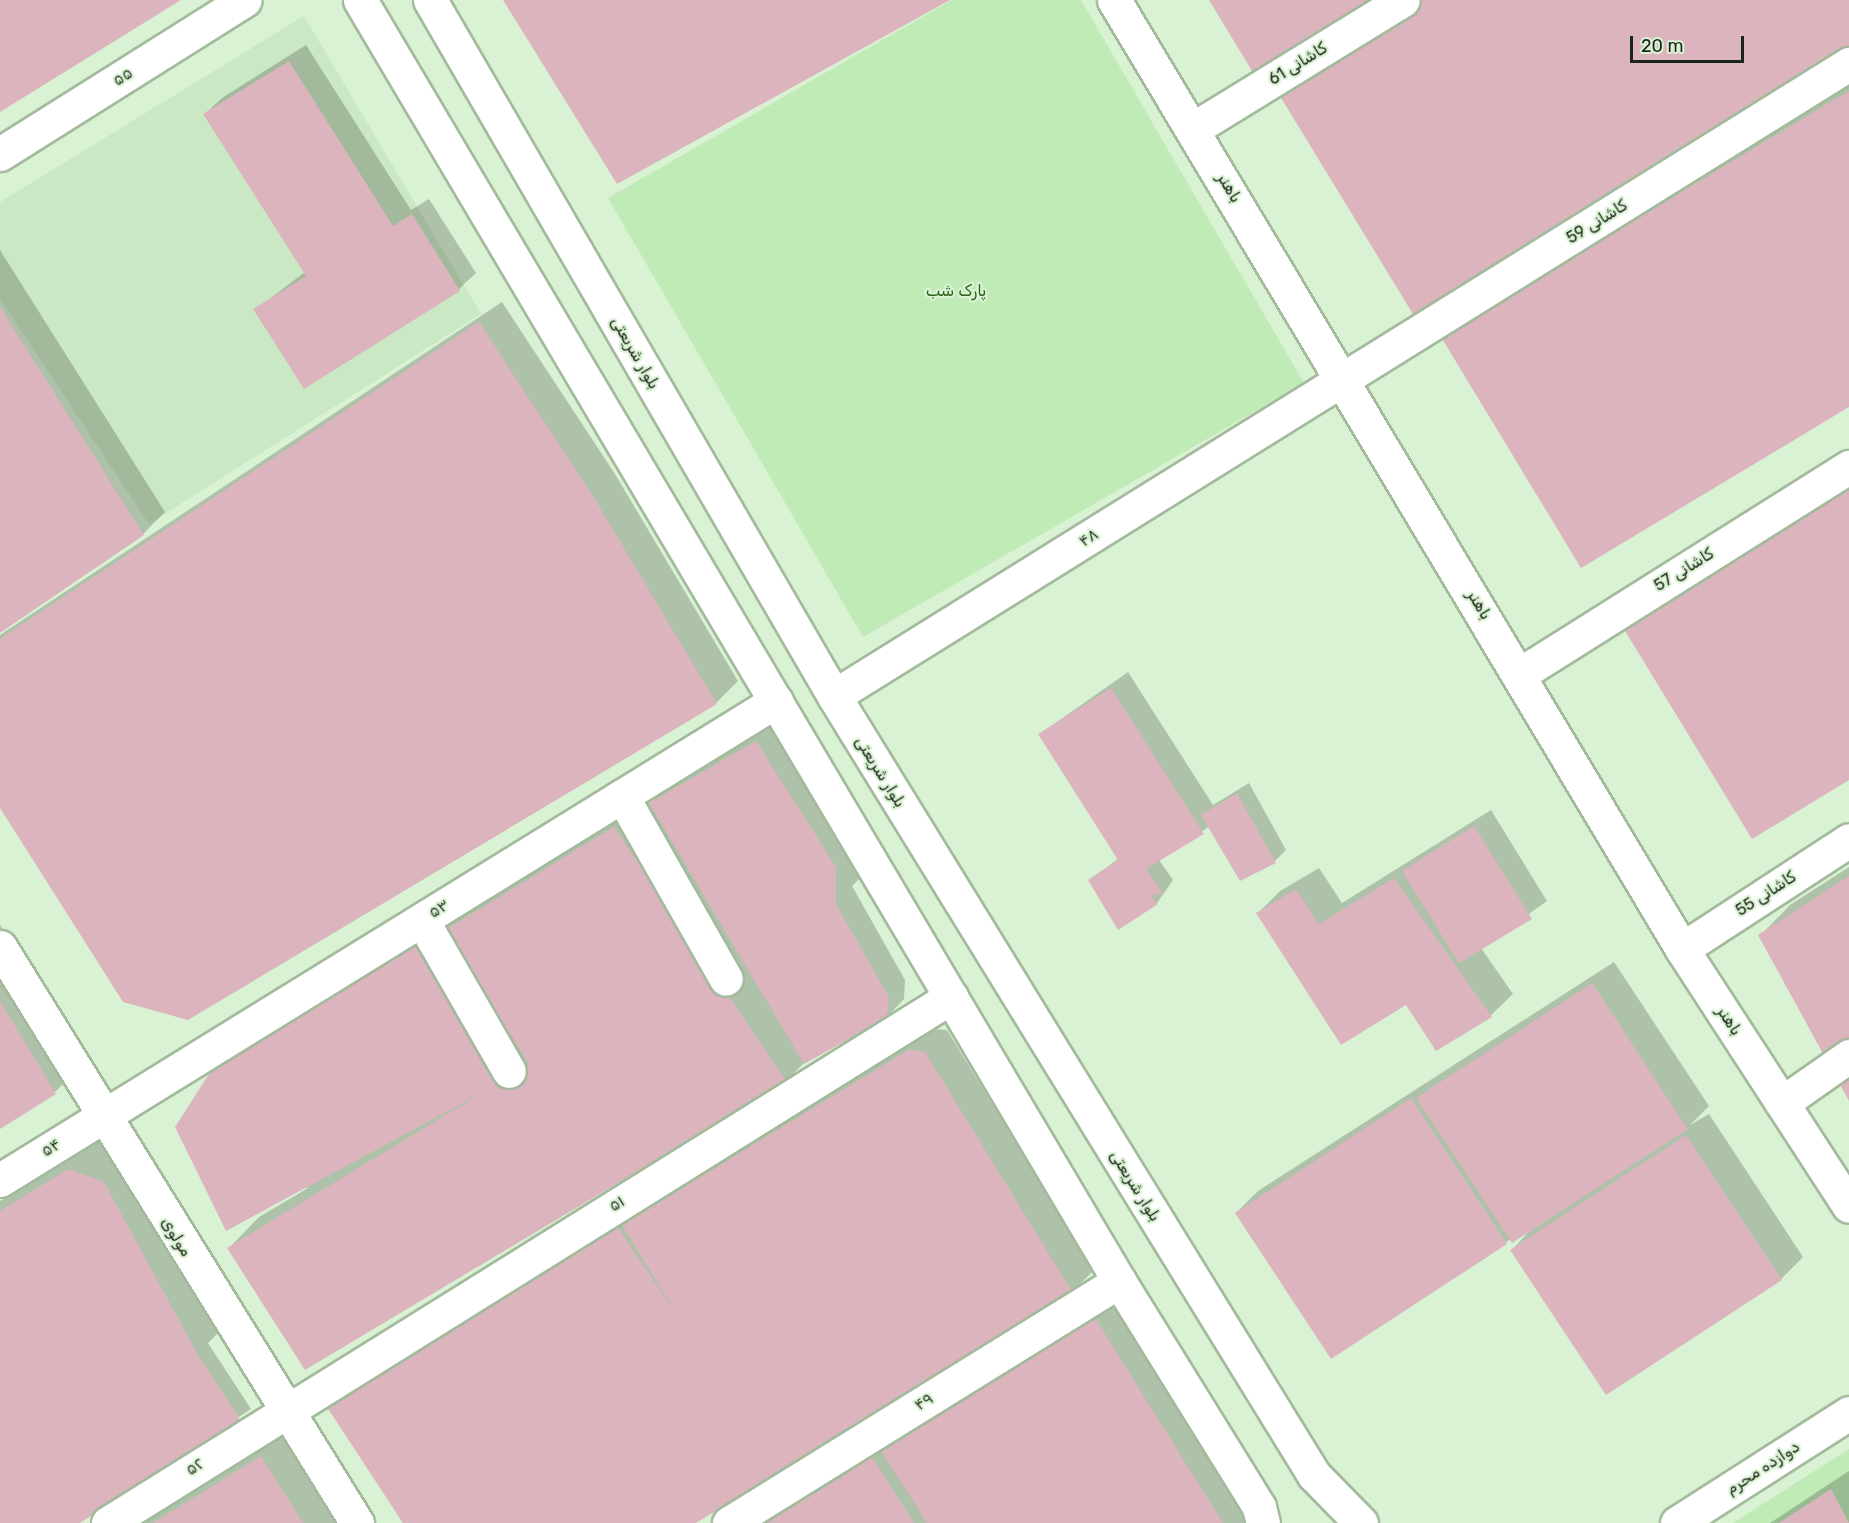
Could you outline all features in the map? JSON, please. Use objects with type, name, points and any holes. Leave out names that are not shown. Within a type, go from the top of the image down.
[{"type":"main road","name":"۵۵","points":[[0,154],[246,0]]},
{"type":"main road","points":[[360,0],[1119,1281],[1259,1507],[1263,1523]]},
{"type":"main road","name":"بلوار شریعتی","points":[[430,0],[834,696],[1314,1475],[1361,1523]]},
{"type":"main road","name":"باهنر","points":[[1114,0],[1520,674],[1682,948],[1849,1206]]},
{"type":"main road","name":"کاشانی 61","points":[[1193,129],[1403,0]]},
{"type":"main road","name":"کاشانی 59","points":[[1344,381],[1849,64]]},
{"type":"main road","name":"۴۸","points":[[834,696],[1344,381]]},
{"type":"main road","name":"کاشانی 57","points":[[1520,674],[1849,467]]},
{"type":"main road","points":[[776,701],[834,696]]},
{"type":"main road","name":"۵۳","points":[[102,1116],[776,701]]},
{"type":"main road","points":[[622,796],[726,979]]},
{"type":"main road","name":"کاشانی 55","points":[[1682,948],[1849,840]]},
{"type":"main road","points":[[422,920],[509,1071]]},
{"type":"main road","name":"مولوی","points":[[0,947],[283,1411],[357,1523]]},
{"type":"main road","name":"۵۱","points":[[283,1411],[951,997]]},
{"type":"main road","points":[[1782,1103],[1849,1056]]},
{"type":"main road","name":"۵۴","points":[[0,1180],[102,1116]]},
{"type":"main road","name":"۴۹","points":[[729,1523],[1119,1281]]},
{"type":"main road","name":"۵۲","points":[[108,1523],[283,1411]]},
{"type":"main road","name":"دوازده محرم","points":[[1677,1523],[1849,1413]]},
{"type":"shaded area","points":[[304,16],[481,314],[149,524],[0,299],[0,202]]},
{"type":"green space","name":"پارک شب","points":[[952,0],[1081,0],[1304,383],[863,637],[608,198]]},
{"type":"green space","points":[[1849,1449],[1849,1523],[1733,1523]]},
{"type":"building","points":[[0,0],[181,0],[0,112]]},
{"type":"building","points":[[503,0],[950,0],[617,184]]},
{"type":"building","points":[[1209,0],[1849,0],[1849,58],[1416,319],[1275,88],[1266,94]]},
{"type":"building","points":[[289,61],[393,226],[412,214],[460,291],[304,389],[253,309],[306,276],[203,114]]},
{"type":"building","points":[[1849,91],[1849,407],[1581,568],[1441,337]]},
{"type":"building","points":[[0,307],[144,535],[0,633]]},
{"type":"building","points":[[479,322],[593,496],[717,704],[188,1020],[123,1002],[0,808],[0,639]]},
{"type":"building","points":[[1849,464],[1849,780],[1752,839],[1611,608]]},
{"type":"building","points":[[1111,688],[1204,834],[1146,869],[1163,893],[1151,896],[1158,904],[1118,930],[1088,880],[1118,860],[1038,734]]},
{"type":"building","points":[[756,741],[836,867],[836,904],[889,997],[887,1018],[804,1064],[649,803]]},
{"type":"building","points":[[1237,793],[1276,863],[1240,881],[1201,815]]},
{"type":"building","points":[[1474,826],[1532,919],[1459,963],[1402,871]]},
{"type":"building","points":[[614,827],[787,1082],[305,1370],[227,1248],[485,1091],[226,1231],[175,1127],[216,1063],[413,942],[495,1085],[529,1064],[445,930]]},
{"type":"building","points":[[1849,876],[1849,1101],[1758,935]]},
{"type":"building","points":[[1394,878],[1492,1017],[1436,1051],[1406,1005],[1341,1045],[1256,913],[1296,889],[1319,924]]},
{"type":"building","points":[[1592,983],[1688,1129],[1512,1243],[1416,1098]]},
{"type":"building","points":[[0,1001],[56,1094],[0,1129]]},
{"type":"building","points":[[908,1050],[925,1052],[1073,1293],[696,1523],[403,1523],[321,1398],[611,1217],[684,1326],[622,1225]]},
{"type":"building","points":[[1411,1098],[1507,1244],[1331,1359],[1235,1213]]},
{"type":"building","points":[[1686,1135],[1782,1280],[1606,1395],[1510,1250]]},
{"type":"building","points":[[68,1169],[104,1182],[198,1355],[241,1421],[80,1523],[0,1523],[0,1211]]},
{"type":"building","points":[[1094,1316],[1223,1523],[927,1523],[881,1451]]},
{"type":"building","points":[[261,1456],[303,1523],[153,1523]]},
{"type":"building","points":[[872,1457],[914,1523],[767,1523]]},
{"type":"building","points":[[1831,1489],[1849,1523],[1779,1523]]}]
